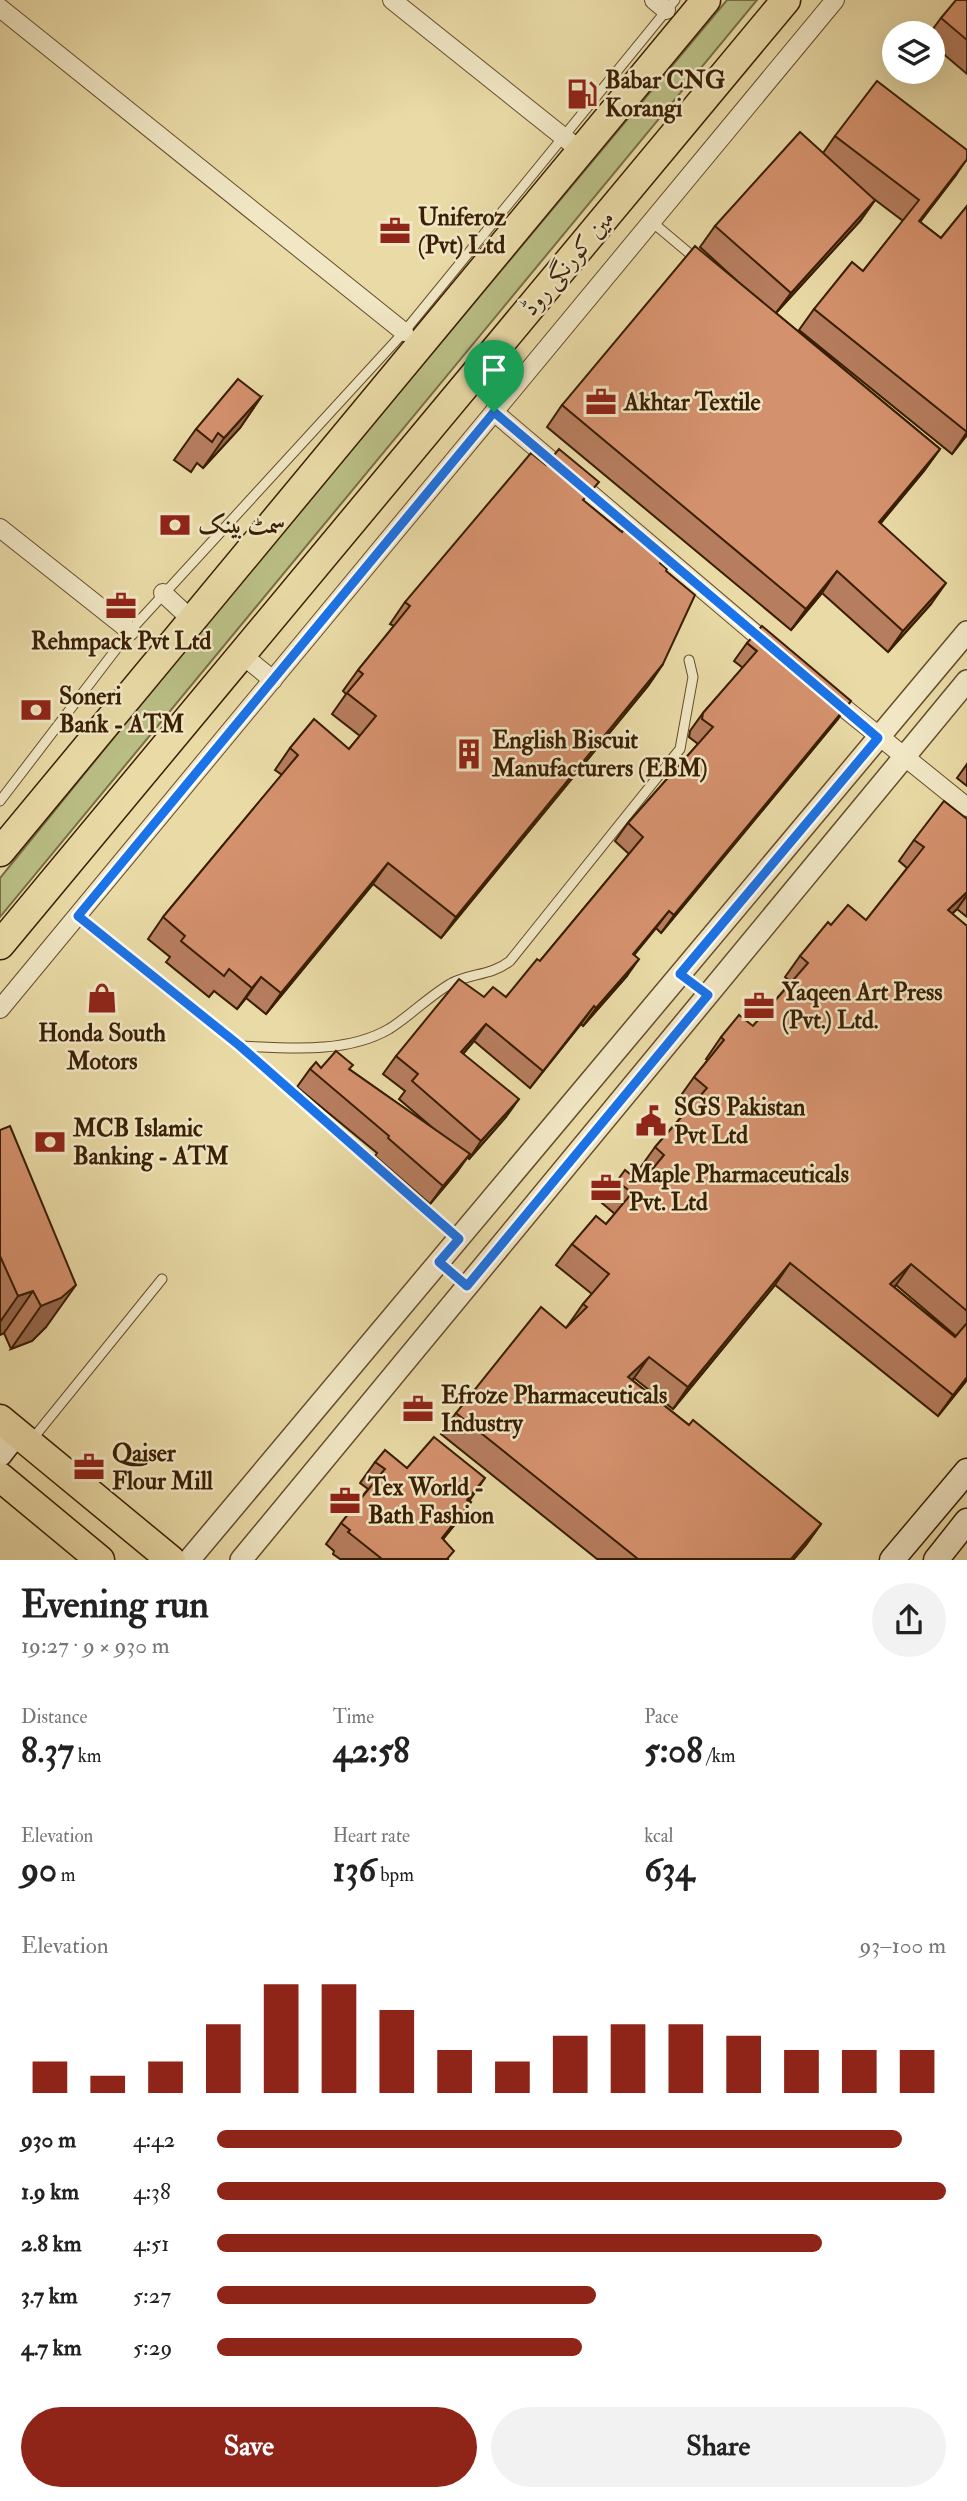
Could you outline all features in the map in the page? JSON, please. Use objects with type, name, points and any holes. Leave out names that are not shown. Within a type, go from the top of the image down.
[{"type":"main road","points":[[0,852],[193,621],[573,144],[706,0]]},
{"type":"main road","name":"مین کورنگی روڈ","points":[[0,945],[786,0]]},
{"type":"main road","points":[[12,1437],[171,1559]]},
{"type":"main road","points":[[892,1559],[967,1471]]},
{"type":"main road","points":[[0,1477],[100,1559]]},
{"type":"main road","points":[[936,1559],[967,1521]]},
{"type":"street","points":[[392,0],[573,144]]},
{"type":"street","points":[[0,1009],[835,0]]},
{"type":"street","points":[[0,8],[404,332]]},
{"type":"street","points":[[494,412],[782,656]]},
{"type":"street","points":[[0,528],[130,631]]},
{"type":"street","points":[[163,593],[193,621]]},
{"type":"street","points":[[188,1559],[967,632]]},
{"type":"street","points":[[241,654],[273,680]]},
{"type":"street","points":[[241,1559],[967,681]]},
{"type":"street","points":[[814,684],[967,807]]},
{"type":"street","points":[[680,974],[708,995]]},
{"type":"street","points":[[439,1262],[467,1286]]},
{"type":"lane","points":[[0,8],[6,0]]},
{"type":"lane","points":[[0,801],[130,631],[163,593],[573,144],[665,3]]},
{"type":"lane","points":[[652,222],[706,267]]},
{"type":"lane","points":[[240,1046],[285,1048],[365,1040],[389,1029],[452,984],[486,975],[510,961],[680,749],[693,677],[689,660]]},
{"type":"lane","points":[[78,916],[240,1046],[459,1239]]},
{"type":"lane","points":[[12,1437],[162,1279]]},
{"type":"green space","points":[[727,0],[757,0],[0,917],[0,878],[197,635]]},
{"type":"building","points":[[956,0],[967,0],[967,40],[945,21],[941,18]]},
{"type":"building","points":[[877,81],[967,150],[967,159],[919,221],[941,238],[967,206],[967,432],[814,309],[852,262],[863,271],[919,200],[835,136]]},
{"type":"building","points":[[800,132],[875,200],[791,293],[715,226]]},
{"type":"building","points":[[695,246],[940,449],[879,522],[946,583],[903,631],[837,571],[806,609],[562,405]]},
{"type":"building","points":[[238,379],[261,397],[224,438],[218,433],[212,442],[196,429]]},
{"type":"building","name":"English Biscuit Manufacturers (EBM)","points":[[559,449],[599,482],[583,500],[622,532],[625,528],[630,532],[633,529],[666,555],[660,563],[695,595],[663,664],[456,917],[388,863],[281,993],[261,977],[252,988],[229,969],[224,976],[181,941],[185,936],[163,917],[298,755],[290,748],[314,719],[349,749],[376,716],[347,693],[363,674],[358,670],[410,606],[405,602],[531,453],[546,465]]},
{"type":"building","points":[[762,626],[851,701],[674,915],[669,911],[633,954],[639,959],[596,1008],[594,1006],[543,1071],[486,1024],[461,1052],[519,1099],[481,1141],[412,1081],[418,1074],[396,1056],[459,979],[484,997],[493,987],[506,997],[537,959],[540,961],[643,837],[628,823],[713,727],[702,719],[703,713],[757,651],[747,643]]},
{"type":"building","points":[[944,801],[967,819],[967,892],[948,910],[967,926],[967,1311],[911,1264],[890,1284],[955,1337],[967,1323],[967,1377],[953,1395],[790,1263],[688,1387],[649,1357],[628,1377],[689,1425],[693,1420],[821,1524],[791,1559],[638,1559],[456,1413],[541,1307],[566,1328],[587,1307],[583,1304],[609,1274],[572,1244],[596,1216],[606,1224],[632,1193],[617,1181],[625,1170],[641,1183],[664,1155],[655,1147],[707,1088],[694,1077],[724,1040],[721,1037],[739,1015],[753,1026],[808,963],[800,956],[828,922],[831,925],[848,905],[866,920],[924,847],[914,840]]},
{"type":"building","points":[[336,1051],[353,1065],[349,1069],[470,1154],[443,1186],[310,1069],[316,1062],[321,1068]]},
{"type":"building","points":[[10,1126],[76,1285],[61,1298],[41,1306],[33,1291],[18,1296],[0,1256],[0,1130]]},
{"type":"building","points":[[434,1437],[485,1478],[467,1500],[471,1502],[442,1538],[454,1551],[447,1559],[382,1559],[348,1532],[350,1530],[341,1523],[385,1469],[375,1462],[385,1450],[407,1468]]},
{"type":"place","name":"Babar CNG Korangi","points":[[582,94]]},
{"type":"place","name":"Uniferoz (Pvt) Ltd","points":[[395,231]]},
{"type":"place","name":"Akhtar Textile","points":[[601,402]]},
{"type":"place","name":"سمٹ بینک","points":[[175,525]]},
{"type":"place","name":"Rehmpack Pvt Ltd","points":[[121,606]]},
{"type":"place","name":"Soneri Bank - ATM","points":[[36,710]]},
{"type":"place","name":"English Biscuit Manufacturers (EBM)","points":[[469,754]]},
{"type":"place","name":"Honda South Motors","points":[[102,998]]},
{"type":"place","name":"Yaqeen Art Press (Pvt.) Ltd.","points":[[759,1006]]},
{"type":"place","name":"SGS Pakistan Pvt Ltd","points":[[651,1121]]},
{"type":"place","name":"MCB Islamic Banking - ATM","points":[[50,1142]]},
{"type":"place","name":"Maple Pharmaceuticals Pvt. Ltd","points":[[606,1188]]},
{"type":"place","name":"Efroze Pharmaceuticals Industry","points":[[418,1409]]},
{"type":"place","name":"Qaiser Flour Mill","points":[[89,1467]]},
{"type":"place","name":"Tex World - Bath Fashion","points":[[345,1501]]},
{"type":"route","points":[[494,412],[878,738],[680,974],[708,995],[467,1286],[439,1262],[459,1239],[240,1046],[78,916],[494,412]]}]
